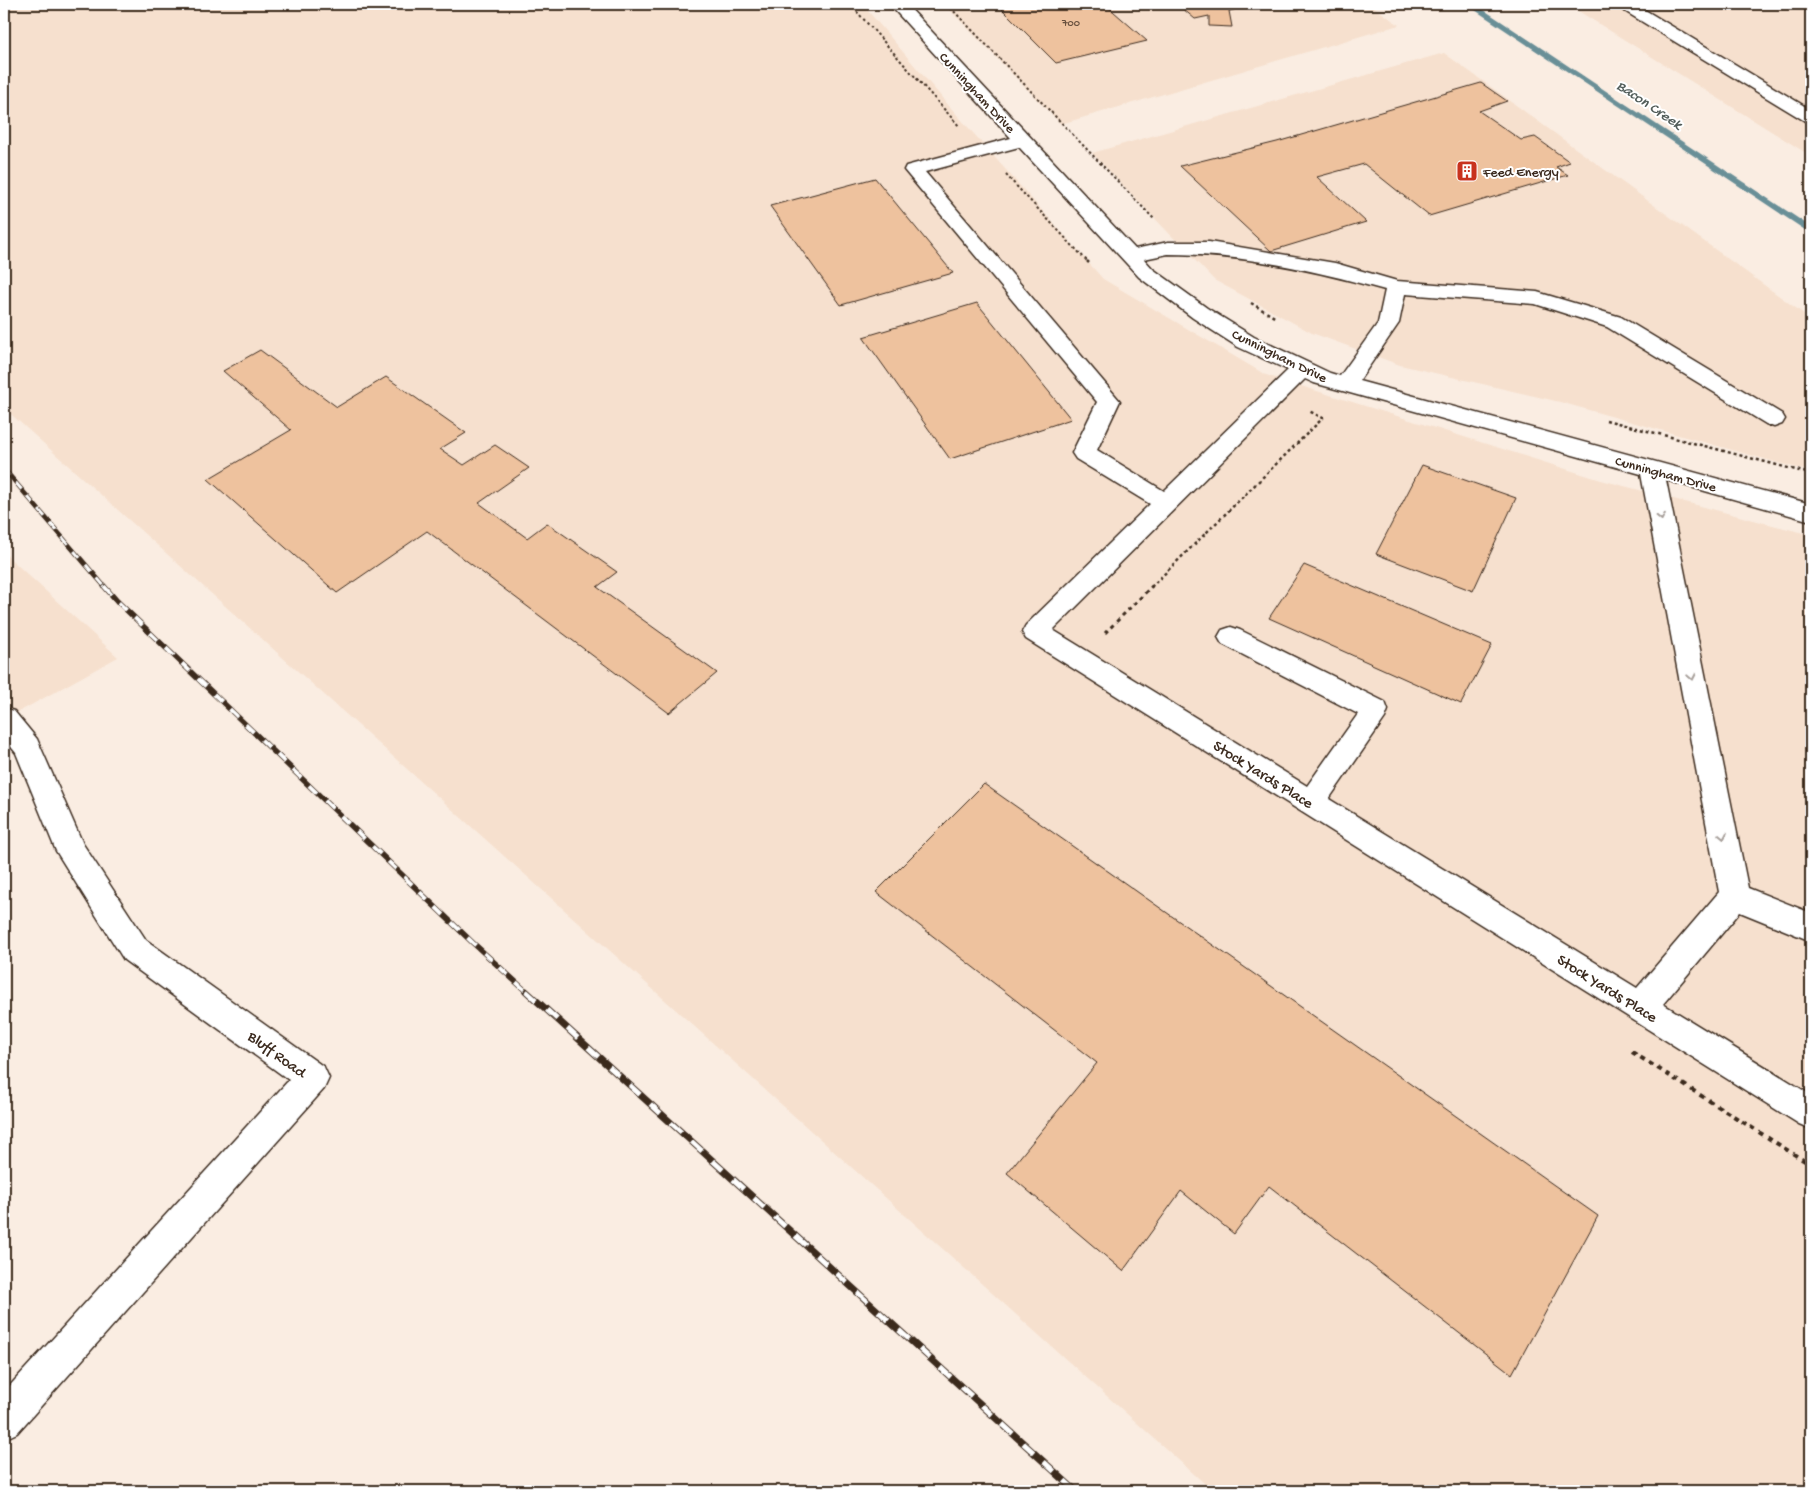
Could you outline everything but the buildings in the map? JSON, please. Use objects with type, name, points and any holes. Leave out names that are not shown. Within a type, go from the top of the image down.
[{"type":"street","name":"Cunningham Drive","points":[[897,4],[1146,273],[1200,313],[1246,342],[1322,378],[1811,512]]},
{"type":"street","points":[[1624,4],[1811,117]]},
{"type":"street","points":[[1023,140],[913,170],[1109,401],[1084,453],[1166,503]]},
{"type":"street","points":[[1130,256],[1168,248],[1209,248],[1335,269],[1396,287],[1536,298],[1614,322],[1774,420]]},
{"type":"street","points":[[1346,384],[1388,323],[1396,287]]},
{"type":"street","name":"Stock Yards Place","points":[[1303,368],[1035,632],[1811,1113]]},
{"type":"street","points":[[1652,469],[1734,896]]},
{"type":"street","points":[[1231,637],[1375,710],[1312,803]]},
{"type":"street","name":"Bluff Road","points":[[4,719],[27,747],[71,851],[135,950],[313,1078],[4,1420]]},
{"type":"street","points":[[1734,896],[1811,927]]},
{"type":"street","points":[[1640,1007],[1734,896]]},
{"type":"shaded area","points":[[4,4],[862,4],[950,107],[1103,279],[1266,375],[1601,480],[1811,535],[1811,1491],[1213,1491],[4,408]]},
{"type":"shaded area","points":[[944,4],[1370,4],[1399,25],[1061,124]]},
{"type":"shaded area","points":[[1567,4],[1811,4],[1811,156]]},
{"type":"shaded area","points":[[1444,53],[1811,319],[1811,472],[1560,402],[1400,365],[1312,333],[1214,280],[1092,153]]},
{"type":"shaded area","points":[[4,553],[118,657],[4,720]]},
{"type":"waterway","name":"Bacon Creek","points":[[1470,4],[1811,231]]},
{"type":"railway","points":[[4,469],[105,587]]},
{"type":"railway","points":[[104,586],[117,601],[473,943],[527,992]]},
{"type":"railway","points":[[526,991],[1076,1491]]},
{"type":"place","name":"Feed Energy","points":[[1467,171]]}]
